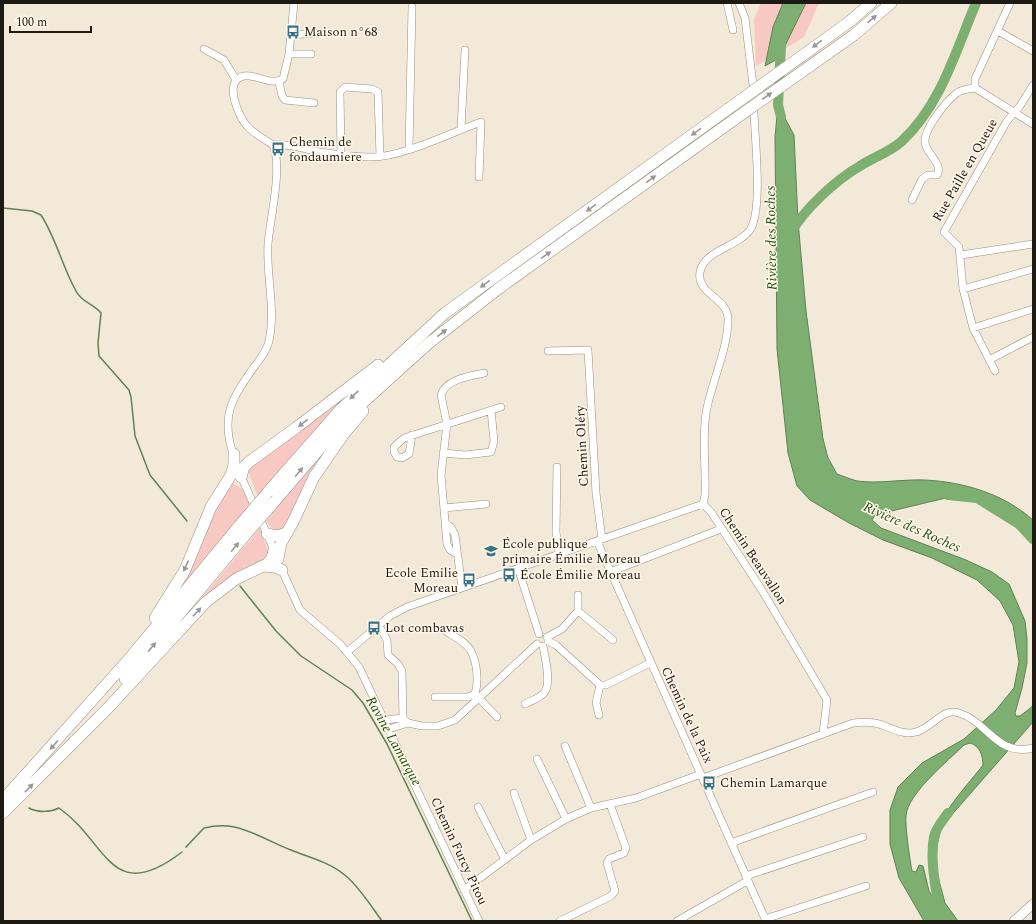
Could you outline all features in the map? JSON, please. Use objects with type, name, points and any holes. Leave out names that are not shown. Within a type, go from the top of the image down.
[{"type":"highway","points":[[219,492],[230,482],[242,481],[244,467],[254,458],[298,427],[445,314],[848,22],[871,3]]},
{"type":"highway","points":[[3,800],[130,659],[243,529],[274,502],[347,418],[429,343],[498,289],[735,119],[854,36],[891,3]]},
{"type":"highway","points":[[54,761],[243,529],[268,492],[341,408],[445,314]]},
{"type":"highway","points":[[264,566],[271,566],[278,560],[279,549],[314,477],[343,435],[361,413],[429,343]]},
{"type":"highway","points":[[234,454],[243,460],[254,458]]},
{"type":"highway","points":[[79,715],[160,612],[185,570],[219,492],[233,470],[234,454]]},
{"type":"highway","points":[[267,534],[277,536],[287,533]]},
{"type":"highway","points":[[3,813],[108,708],[206,602],[236,579],[264,566],[272,558],[278,560]]},
{"type":"main road","points":[[1014,921],[1033,904]]},
{"type":"street","points":[[279,82],[285,75],[289,54],[294,3]]},
{"type":"street","points":[[727,3],[733,30]]},
{"type":"street","points":[[739,3],[745,18],[753,85]]},
{"type":"street","points":[[975,88],[975,80],[1010,3]]},
{"type":"street","points":[[409,149],[412,7]]},
{"type":"street","points":[[998,30],[1033,51]]},
{"type":"street","points":[[290,35],[319,33]]},
{"type":"street","points":[[204,49],[224,60],[236,80]]},
{"type":"street","points":[[461,129],[465,50]]},
{"type":"street","points":[[289,54],[310,54]]},
{"type":"street","points":[[279,82],[244,76],[236,80],[233,87],[233,96],[241,117],[254,132],[273,145],[283,144],[327,153],[380,157],[409,149],[481,122],[480,177]]},
{"type":"street","points":[[279,82],[282,96],[285,100],[314,103]]},
{"type":"street","points":[[1014,113],[1033,85]]},
{"type":"street","points":[[341,154],[340,92],[343,88],[372,89],[378,92],[380,157]]},
{"type":"street","points":[[912,200],[922,179],[928,175],[937,175],[939,171],[926,148],[925,138],[928,128],[956,94],[966,89],[975,88],[1033,124]]},
{"type":"street","points":[[703,504],[706,495],[706,413],[719,364],[728,319],[726,310],[722,303],[702,287],[700,271],[711,256],[744,236],[754,221],[757,202],[754,113]]},
{"type":"street","name":"Rue Paille en Queue","points":[[961,255],[957,244],[945,235],[944,229],[1007,121],[1014,113]]},
{"type":"street","name":"Chemin Furcy Pitou","points":[[273,145],[276,166],[268,244],[271,312],[270,334],[265,352],[234,397],[230,409],[228,429],[234,454],[242,481],[300,610],[340,644],[359,667],[479,921]]},
{"type":"street","points":[[995,371],[973,328],[963,289],[961,255],[1033,244]]},
{"type":"street","points":[[963,289],[1033,269]]},
{"type":"street","points":[[973,328],[1033,308]]},
{"type":"street","points":[[989,360],[1033,337]]},
{"type":"street","name":"Chemin Oléry","points":[[548,351],[588,350],[600,540]]},
{"type":"street","points":[[462,588],[455,535],[451,527],[446,524],[444,508],[441,475],[447,424],[441,400],[442,391],[460,378],[484,373]]},
{"type":"street","points":[[412,435],[501,406]]},
{"type":"street","points":[[443,453],[465,455],[490,452],[494,441],[491,410]]},
{"type":"street","points":[[557,467],[556,532],[558,554]]},
{"type":"street","points":[[444,508],[486,504]]},
{"type":"street","name":"Chemin Beauvallon","points":[[347,652],[390,616],[407,607],[703,504],[711,512],[763,592],[827,700],[823,734]]},
{"type":"street","points":[[610,572],[721,529]]},
{"type":"street","name":"Chemin de la Paix","points":[[600,540],[610,572],[765,920]]},
{"type":"street","points":[[518,568],[539,634],[536,636],[544,642],[562,650],[600,685],[606,685],[650,663]]},
{"type":"street","points":[[385,720],[405,720],[430,726],[449,723],[461,716],[477,696],[562,629],[578,611],[578,595]]},
{"type":"street","points":[[578,611],[613,640]]},
{"type":"street","points":[[379,626],[387,640],[388,655],[398,664],[402,671],[405,720]]},
{"type":"street","points":[[447,632],[460,640],[471,651],[476,671],[477,696],[497,717]]},
{"type":"street","points":[[525,704],[544,693],[547,687],[548,680],[544,642]]},
{"type":"street","points":[[599,715],[596,703],[600,685]]},
{"type":"street","points":[[435,698],[477,696]]},
{"type":"street","points":[[464,890],[532,840],[566,819],[591,808],[636,798],[854,723],[876,723],[905,733],[915,732],[932,725],[941,716],[953,712],[960,713],[977,724],[1008,748],[1015,750],[1033,748]]},
{"type":"street","points":[[389,729],[405,720]]},
{"type":"street","points":[[565,746],[591,808]]},
{"type":"street","points":[[537,759],[566,819]]},
{"type":"street","points":[[731,843],[873,792]]},
{"type":"street","points":[[514,793],[532,840]]},
{"type":"street","points":[[560,921],[611,896],[615,891],[607,863],[609,860],[624,853],[626,848],[610,804]]},
{"type":"street","points":[[478,807],[505,860]]},
{"type":"street","points":[[677,921],[747,879],[863,837]]},
{"type":"street","points":[[765,920],[866,886]]},
{"type":"shaded area","points":[[761,3],[819,3],[804,37],[756,66],[754,19]]},
{"type":"shaded area","points":[[783,3],[806,3],[779,58],[765,66],[773,27]]},
{"type":"shaded area","points":[[778,105],[794,135],[798,221],[806,311],[823,439],[828,458],[837,474],[857,481],[874,482],[925,480],[954,483],[996,496],[1022,511],[1033,520],[1033,543],[1008,518],[989,504],[978,499],[954,496],[875,515],[872,520],[881,528],[966,560],[992,572],[1009,584],[1025,621],[1027,663],[1015,713],[1016,716],[1020,716],[1033,706],[1033,722],[942,826],[936,848],[937,873],[945,903],[958,921],[924,921],[899,878],[890,844],[890,810],[898,787],[922,763],[964,739],[996,710],[1014,688],[1019,662],[1013,625],[1000,601],[977,580],[932,558],[883,540],[849,523],[810,500],[797,486],[788,453],[777,349],[775,137]],"holes":[[[970,743],[979,749],[983,765],[949,808],[936,832],[932,844],[931,857],[938,896],[934,899],[929,891],[923,866],[919,865],[916,872],[912,871],[906,827],[908,807],[913,798],[939,768],[964,745]]]},
{"type":"shaded area","points":[[346,395],[348,397],[258,497],[248,471],[250,466],[330,410]]},
{"type":"shaded area","points":[[331,445],[290,521],[280,531],[271,528],[266,521]]},
{"type":"shaded area","points":[[233,483],[242,489],[251,506],[180,590],[179,588],[197,553],[219,504],[228,486]]},
{"type":"shaded area","points":[[260,528],[269,555],[268,559],[165,642]]},
{"type":"waterway","points":[[791,233],[804,214],[831,187],[865,163],[897,145],[916,127],[927,111],[946,76],[976,3]]},
{"type":"waterway","name":"Rivière des Roches","points":[[781,45],[778,105],[781,117]]},
{"type":"waterway","name":"Ravine Lamarque","points":[[3,208],[32,211],[41,215],[51,233],[71,282],[78,295],[101,313],[98,343],[99,356],[129,390],[135,436],[150,475],[187,521]]},
{"type":"waterway","points":[[948,495],[977,498],[1019,524],[1033,539]]},
{"type":"waterway","name":"Ravine Lamarque","points":[[240,586],[276,631],[301,656],[352,690],[363,703],[387,744],[472,921]]},
{"type":"waterway","points":[[29,808],[36,811],[59,808],[75,822],[112,863],[124,871],[139,873],[158,867],[182,852]]},
{"type":"waterway","points":[[940,921],[933,868],[933,848],[936,831],[948,813]]},
{"type":"waterway","points":[[186,847],[204,828],[226,826],[249,831],[340,871],[356,886],[382,921]]},
{"type":"place","name":"Maison n°68","points":[[293,32]]},
{"type":"place","name":"Chemin de fondaumiere","points":[[278,149]]},
{"type":"place","name":"École publique primaire Émilie Moreau","points":[[491,551]]},
{"type":"place","name":"École Émilie Moreau","points":[[509,575]]},
{"type":"place","name":"Ecole Emilie Moreau","points":[[469,580]]},
{"type":"place","name":"Lot combavas","points":[[374,628]]},
{"type":"place","name":"Chemin Lamarque","points":[[709,783]]}]
